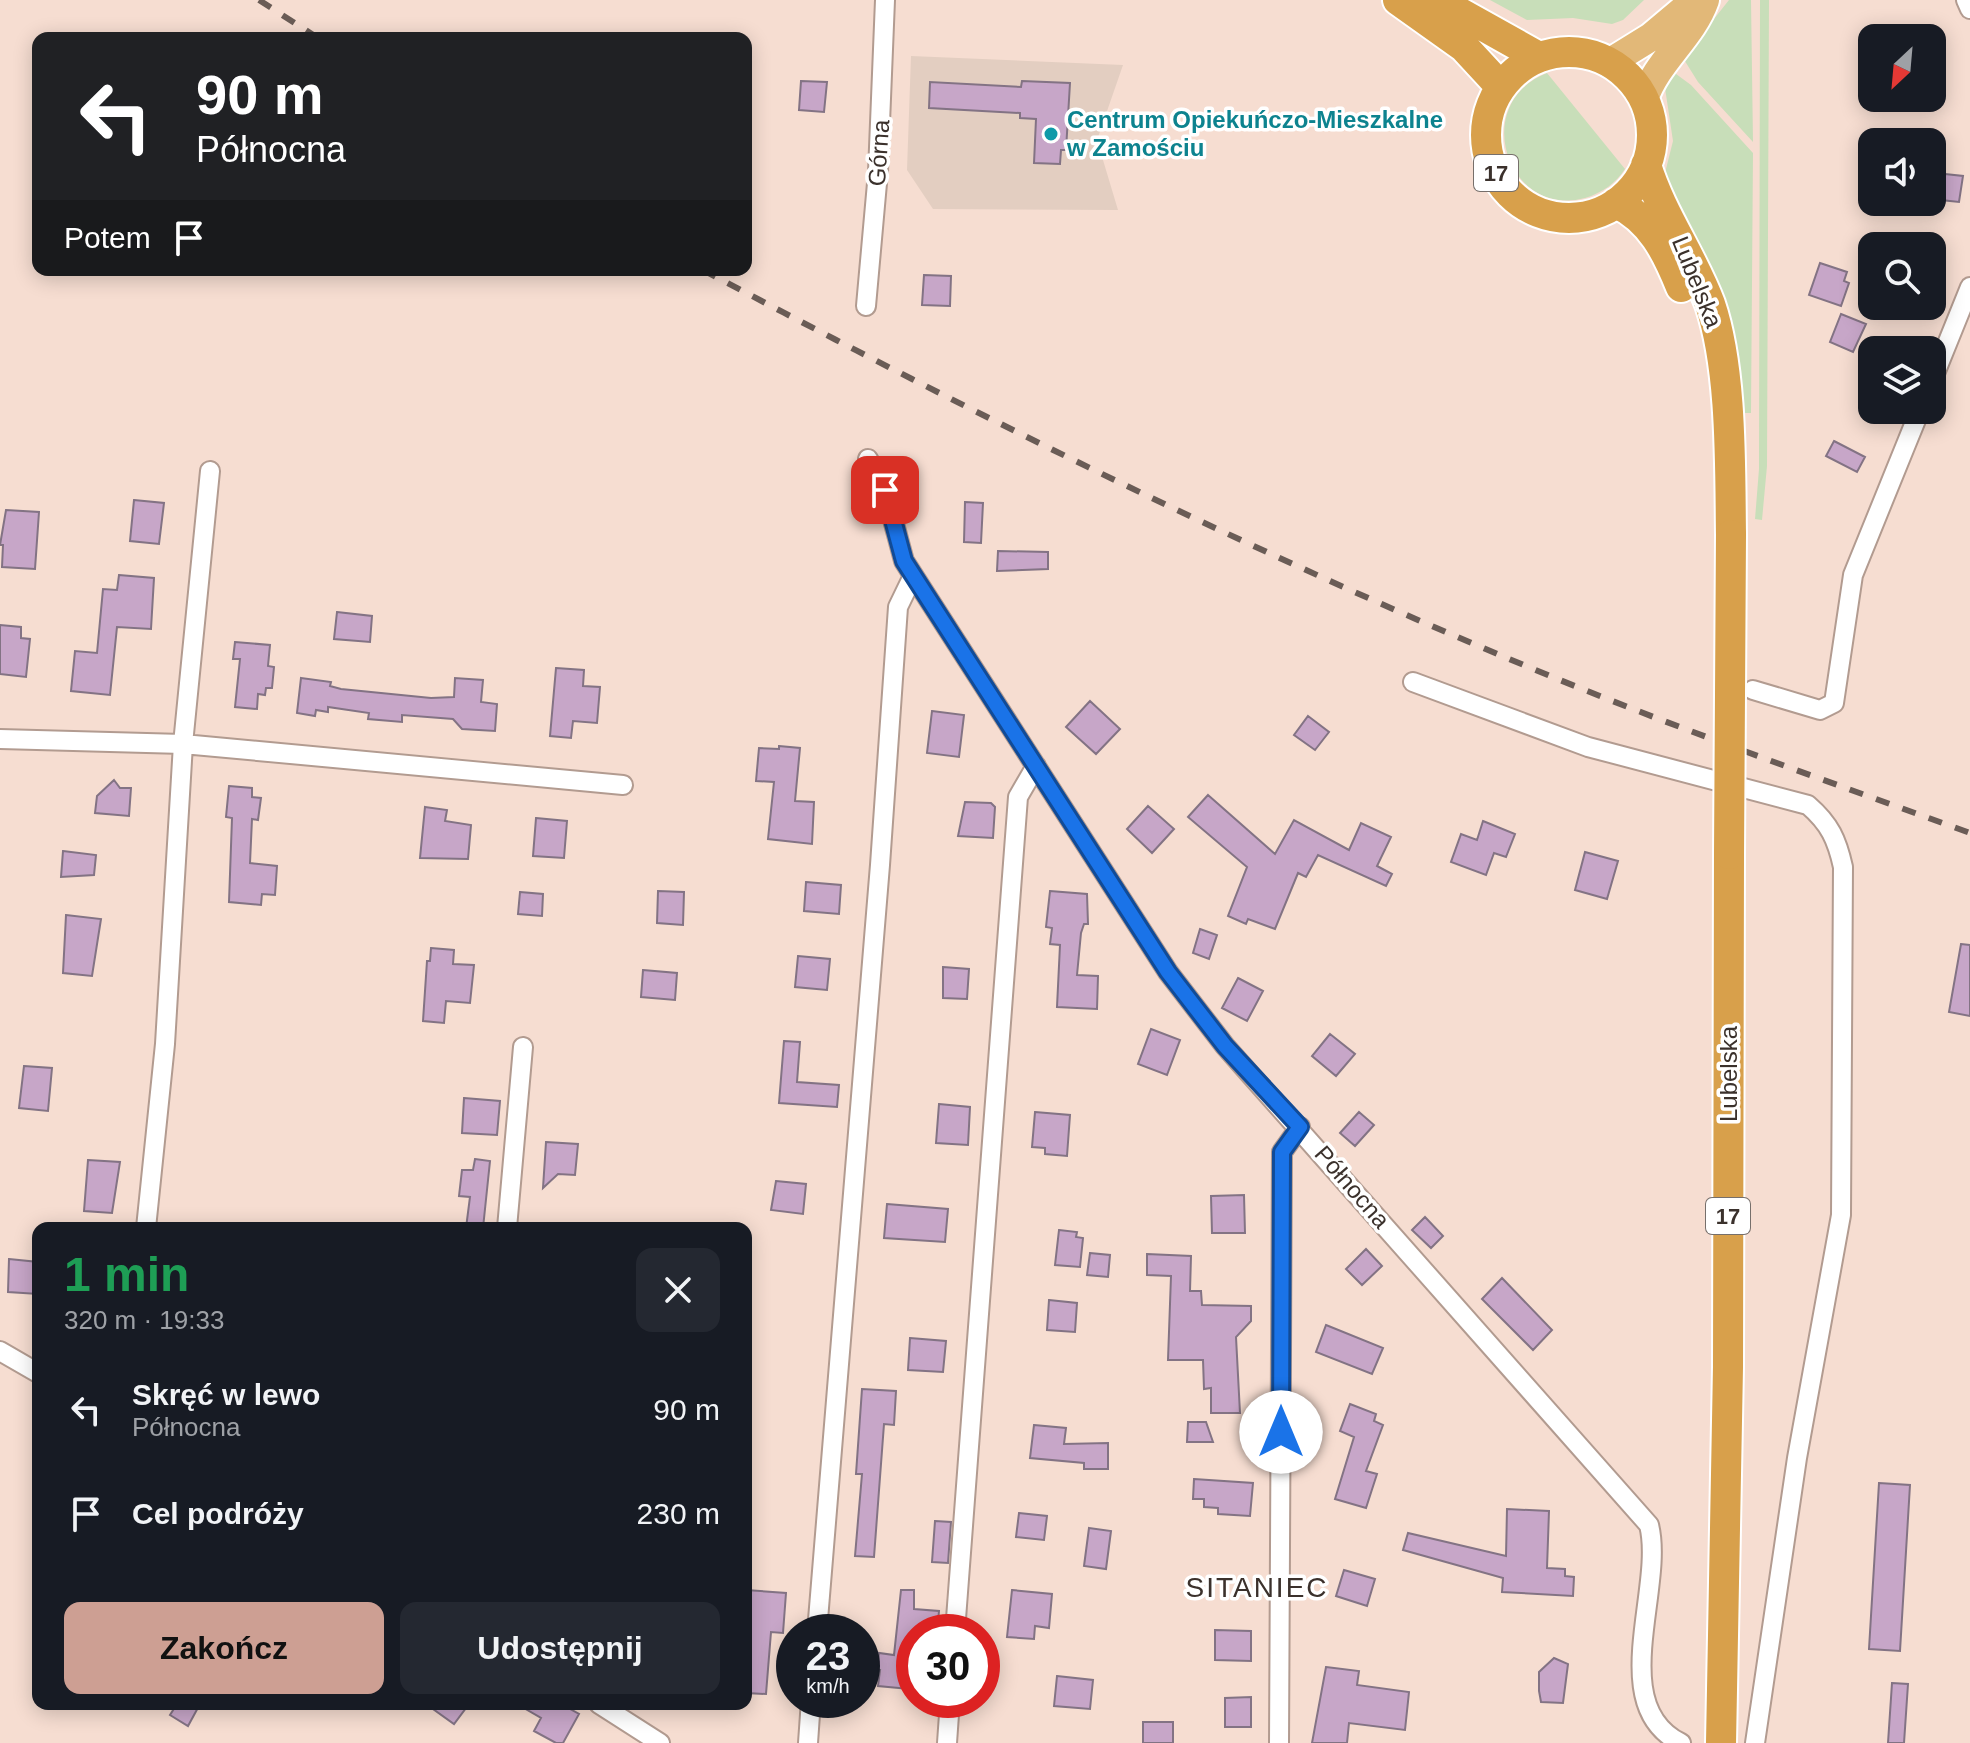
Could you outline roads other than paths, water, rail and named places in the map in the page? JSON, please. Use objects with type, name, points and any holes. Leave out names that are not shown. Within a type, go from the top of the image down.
[{"type":"highway","points":[[1398,0],[1464,47],[1501,87],[1517,70],[1539,57],[1575,52],[1609,63],[1629,79],[1644,99],[1652,132],[1646,165],[1634,186],[1616,203]]},
{"type":"highway","points":[[1437,0],[1539,57]]},
{"type":"highway","name":"17","points":[[1501,87],[1489,112],[1486,139],[1492,165],[1515,198],[1538,212],[1564,218],[1591,214],[1616,203]]},
{"type":"highway","name":"Lubelska","points":[[1646,165],[1710,306],[1722,348],[1725,406],[1731,535],[1728,1367],[1721,1743]]},
{"type":"highway","name":"Lubelska","points":[[1616,203],[1644,222],[1670,262],[1725,406]]},
{"type":"main road","points":[[1609,63],[1651,37],[1695,0]]},
{"type":"main road","points":[[1644,99],[1657,70],[1688,31],[1705,0]]},
{"type":"street","name":"Górna","points":[[866,306],[872,277],[884,81],[885,0]]},
{"type":"street","points":[[1966,0],[1970,9]]},
{"type":"street","points":[[1946,346],[1970,287]]},
{"type":"street","points":[[1753,690],[1820,710],[1834,703],[1853,575],[1914,424]]},
{"type":"street","name":"Północna","points":[[868,459],[879,475],[898,546],[913,576],[1168,972],[1225,1046],[1300,1127],[1649,1525],[1652,1548],[1642,1688],[1658,1727],[1681,1743]]},
{"type":"street","points":[[147,1222],[165,1044],[183,744],[210,471]]},
{"type":"street","points":[[818,1614],[879,880],[898,607],[913,576]]},
{"type":"street","points":[[1413,682],[1588,747],[1808,805],[1826,820],[1837,839],[1843,867],[1841,1215],[1797,1458],[1755,1743]]},
{"type":"street","points":[[0,739],[183,744],[623,785]]},
{"type":"street","points":[[956,1614],[1018,797],[1036,766]]},
{"type":"street","points":[[508,1222],[523,1047]]},
{"type":"street","points":[[1279,1743],[1282,1152],[1300,1127]]},
{"type":"street","points":[[0,1351],[32,1370]]},
{"type":"street","points":[[608,1710],[660,1743]]},
{"type":"street","points":[[808,1743],[810,1718]]},
{"type":"street","points":[[947,1743],[949,1718]]},
{"type":"railway","points":[[259,0],[309,32]]},
{"type":"railway","points":[[714,276],[1110,478],[1317,575],[1636,710],[1970,833]]},
{"type":"place","name":"Centrum Opiekuńczo-Mieszkalne w Zamościu","points":[[1051,134]]},
{"type":"district","name":"SITANIEC","points":[[1257,1587]]}]
